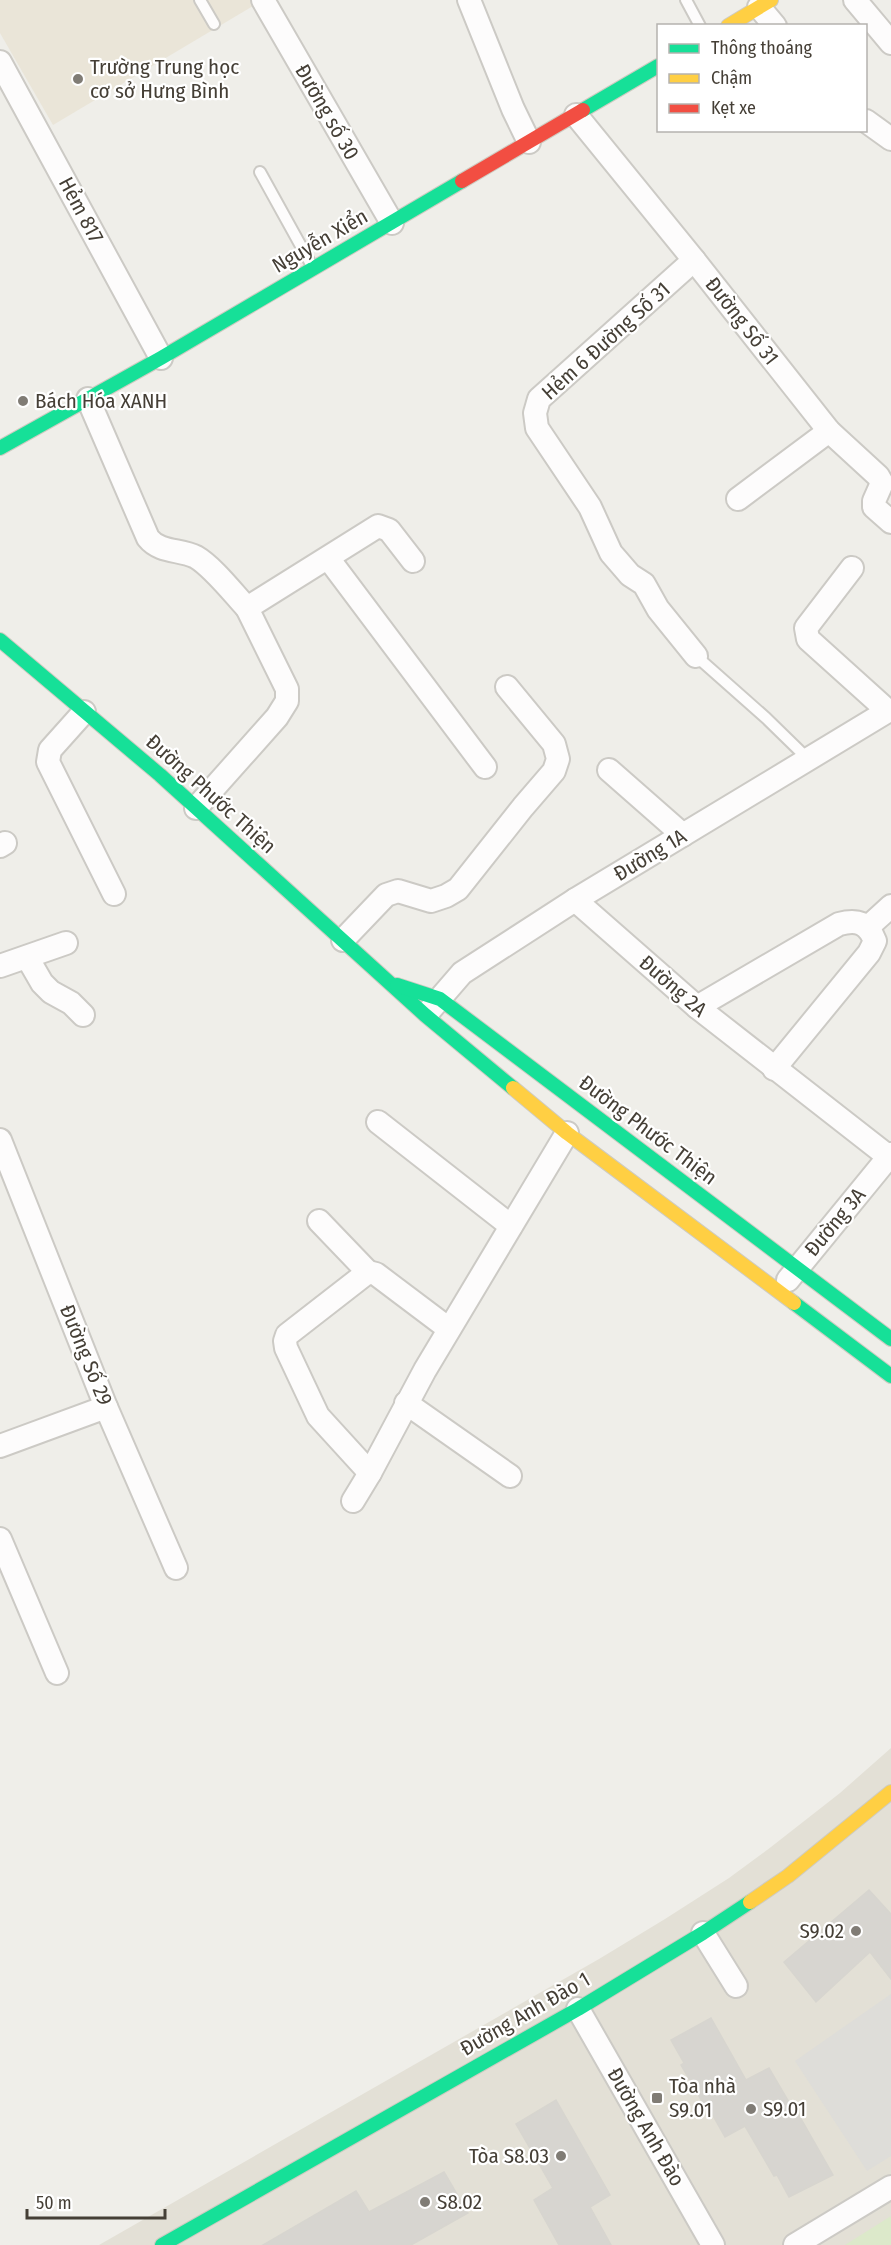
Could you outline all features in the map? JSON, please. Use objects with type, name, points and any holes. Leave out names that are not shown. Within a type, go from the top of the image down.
[{"type":"street","name":"Đường số 30","points":[[262,0],[392,223]]},
{"type":"street","points":[[469,0],[509,100],[529,142]]},
{"type":"street","points":[[855,0],[891,43]]},
{"type":"street","points":[[731,24],[765,4],[774,24]]},
{"type":"street","name":"Hẻm 817","points":[[0,62],[161,358]]},
{"type":"street","name":"Nguyễn Xiển","points":[[1,444],[161,358],[657,67]]},
{"type":"street","name":"Đường Số 31","points":[[576,115],[829,431],[878,476],[882,483],[874,501],[874,507],[891,522]]},
{"type":"street","points":[[867,122],[891,139]]},
{"type":"street","name":"Hẻm 6 Đường Số 31","points":[[694,260],[539,399],[535,413],[537,428],[590,507],[611,553],[630,575],[644,584],[658,609],[696,656]]},
{"type":"street","points":[[88,399],[148,538],[152,543],[169,550],[195,557],[209,568],[247,608],[287,689],[287,701],[252,747],[196,808]]},
{"type":"street","points":[[738,499],[829,431]]},
{"type":"street","points":[[247,608],[378,526],[388,530],[413,561]]},
{"type":"street","points":[[328,558],[485,767]]},
{"type":"street","points":[[852,568],[806,628],[808,639],[890,712]]},
{"type":"street","name":"Đường Phước Thiện","points":[[0,640],[196,808],[425,1016],[567,1133],[857,1349],[887,1365]]},
{"type":"street","points":[[343,940],[386,895],[398,891],[431,901],[458,889],[554,771],[558,759],[554,744],[507,687]]},
{"type":"street","points":[[84,712],[50,750],[48,762],[114,894]]},
{"type":"street","name":"Đường 1A","points":[[425,1016],[462,973],[575,900],[890,712]]},
{"type":"street","points":[[609,770],[683,835]]},
{"type":"street","name":"Đường 2A","points":[[575,900],[697,1007],[774,1069],[890,1155]]},
{"type":"street","points":[[868,927],[891,906]]},
{"type":"street","points":[[697,1007],[839,924],[852,921],[864,923],[875,941],[869,953],[774,1069]]},
{"type":"street","points":[[0,966],[66,943]]},
{"type":"street","points":[[27,957],[42,983],[51,992],[72,1003],[83,1015]]},
{"type":"street","name":"Đường Phước Thiện","points":[[391,983],[440,999],[891,1339]]},
{"type":"street","points":[[378,1122],[511,1226]]},
{"type":"street","points":[[353,1501],[406,1403],[567,1133]]},
{"type":"street","name":"Đường Số 29","points":[[0,1140],[106,1407],[176,1568]]},
{"type":"street","name":"Đường 3A","points":[[780,1291],[890,1155]]},
{"type":"street","points":[[319,1221],[368,1272],[376,1275],[450,1329]]},
{"type":"street","points":[[368,1272],[291,1330],[285,1341],[318,1416],[370,1473]]},
{"type":"street","points":[[406,1403],[510,1476]]},
{"type":"street","points":[[0,1446],[106,1407]]},
{"type":"street","points":[[0,1539],[57,1673]]},
{"type":"street","name":"Đường Anh Đào 1","points":[[162,2245],[579,2009],[703,1933],[788,1876],[891,1792]]},
{"type":"street","points":[[703,1933],[736,1986]]},
{"type":"street","name":"Đường Anh Đào","points":[[579,2009],[713,2245]]},
{"type":"street","points":[[795,2245],[891,2187]]},
{"type":"lane","points":[[200,0],[214,24]]},
{"type":"lane","points":[[686,0],[699,24]]},
{"type":"lane","points":[[260,172],[314,269]]},
{"type":"lane","name":"Hẻm 6 Đường Số 31","points":[[696,656],[808,759]]},
{"type":"shaded area","name":"Trường Trung học cơ sở Hưng Bình","points":[[0,0],[250,0],[253,6],[53,125],[0,33]]},
{"type":"shaded area","points":[[891,1748],[891,2245],[99,2245],[665,1919],[729,1878],[771,1847],[840,1793]]},
{"type":"shaded area","points":[[891,1994],[891,2156],[867,2171],[795,2061]]},
{"type":"green space","points":[[891,2216],[891,2245],[845,2245]]},
{"type":"building","name":"S9.02","points":[[869,1890],[891,1914],[891,1979],[870,1952],[816,2002],[784,1962]]},
{"type":"building","name":"S9.01","points":[[711,2018],[746,2080],[769,2068],[833,2175],[789,2197],[745,2126],[725,2137],[681,2065],[684,2063],[671,2040]]},
{"type":"building","name":"Tòa S8.03","points":[[556,2100],[610,2195],[590,2207],[611,2245],[559,2245],[534,2200],[553,2188],[516,2124]]},
{"type":"building","name":"S8.02","points":[[444,2172],[468,2213],[411,2245],[263,2245],[356,2191],[369,2212]]},
{"type":"traffic: fast","points":[[583,110],[657,67]]},
{"type":"traffic: fast","points":[[0,448],[161,358],[462,181]]},
{"type":"traffic: fast","points":[[0,640],[160,775],[425,1015],[513,1088]]},
{"type":"traffic: fast","points":[[397,985],[440,999],[891,1339]]},
{"type":"traffic: fast","points":[[794,1303],[891,1376]]},
{"type":"traffic: fast","points":[[162,2245],[578,2009],[750,1902]]},
{"type":"traffic: slow","points":[[731,24],[771,0]]},
{"type":"traffic: slow","points":[[513,1088],[567,1133],[794,1303]]},
{"type":"traffic: slow","points":[[750,1902],[788,1876],[891,1792]]},
{"type":"traffic: jam","points":[[462,181],[583,110]]},
{"type":"place","name":"Trường Trung học cơ sở Hưng Bình","points":[[78,79]]},
{"type":"place","name":"Bách Hóa XANH","points":[[23,401]]},
{"type":"place","name":"S9.02","points":[[856,1931]]},
{"type":"place","name":"Tòa nhà S9.01","points":[[657,2098]]},
{"type":"place","name":"S9.01","points":[[751,2109]]},
{"type":"place","name":"Tòa S8.03","points":[[561,2156]]},
{"type":"place","name":"S8.02","points":[[425,2202]]}]
